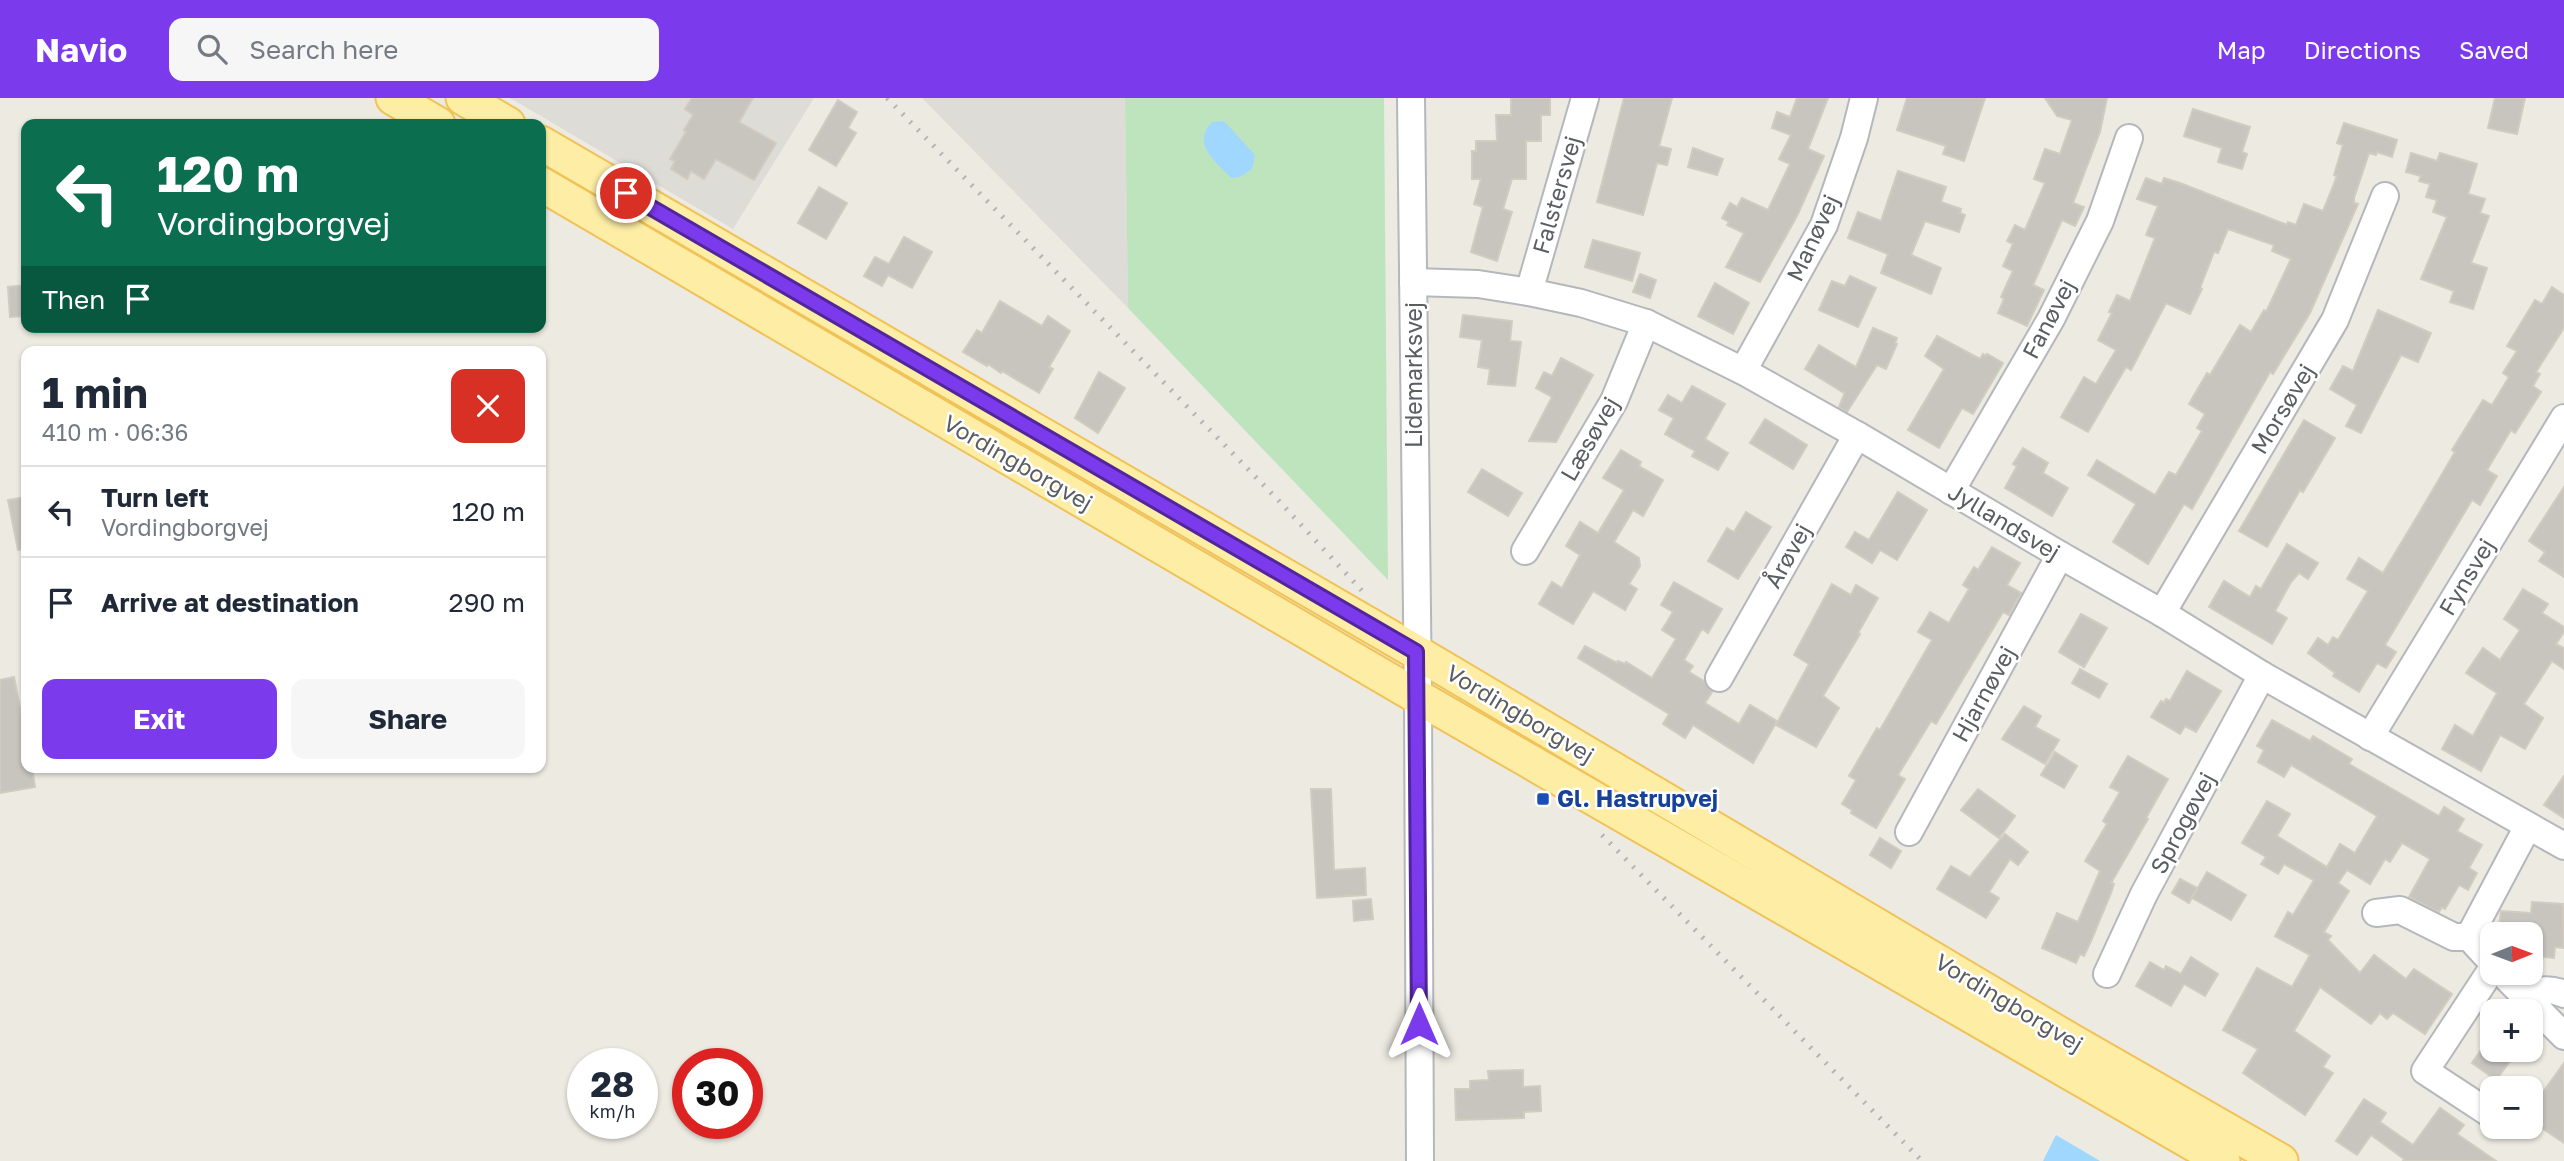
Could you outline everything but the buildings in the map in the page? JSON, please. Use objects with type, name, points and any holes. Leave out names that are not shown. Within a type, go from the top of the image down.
[{"type":"main road","points":[[393,98],[429,119]]},
{"type":"main road","points":[[463,98],[499,119]]},
{"type":"main road","name":"Vordingborgvej","points":[[546,146],[1416,652],[2070,1040],[2281,1161]]},
{"type":"main road","name":"Vordingborgvej","points":[[546,187],[1418,697],[2222,1161]]},
{"type":"street","name":"Lidemarksvej","points":[[1411,98],[1420,1161]]},
{"type":"street","name":"Falstersvej","points":[[1529,292],[1585,98]]},
{"type":"street","name":"Manøvej","points":[[1744,371],[1824,225],[1854,138],[1864,98]]},
{"type":"street","name":"Fanøvej","points":[[1951,491],[2051,319],[2100,221],[2129,138]]},
{"type":"street","name":"Morsøvej","points":[[2162,613],[2335,320],[2385,196]]},
{"type":"street","name":"Jyllandsvej","points":[[1413,282],[1478,284],[1581,303],[1646,323],[1744,371],[2162,613],[2262,675],[2564,846]]},
{"type":"street","name":"Læsøvej","points":[[1525,551],[1614,401],[1646,323]]},
{"type":"street","name":"Fynsvej","points":[[2370,737],[2564,418]]},
{"type":"street","name":"Årøvej","points":[[1720,678],[1857,435]]},
{"type":"street","name":"Hjarnøvej","points":[[1909,832],[2060,555]]},
{"type":"street","name":"Sprogøvej","points":[[2107,974],[2144,894],[2262,675]]},
{"type":"street","points":[[2469,937],[2528,826]]},
{"type":"street","points":[[2376,914],[2400,910],[2454,937],[2469,937],[2480,949]]},
{"type":"street","points":[[2480,1107],[2425,1071],[2481,985]]},
{"type":"street","points":[[2514,985],[2564,1036]]},
{"type":"street","points":[[2525,996],[2536,990],[2555,990],[2564,994]]},
{"type":"shaded area","points":[[510,98],[814,98],[733,229]]},
{"type":"shaded area","points":[[922,98],[1125,98],[1128,308]]},
{"type":"green space","points":[[1125,98],[1384,98],[1388,580],[1128,308]]},
{"type":"water","points":[[1224,121],[1255,155],[1252,169],[1240,177],[1231,178],[1212,159],[1205,145],[1206,130],[1212,122]]},
{"type":"water","points":[[2056,1135],[2100,1161],[2043,1161]]},
{"type":"railway","points":[[887,98],[1279,501],[1365,594]]},
{"type":"railway","points":[[1602,835],[1922,1161]]},
{"type":"place","name":"Gl. Hastrupvej","points":[[1543,799]]},
{"type":"route","points":[[626,193],[1416,652],[1419,1024]]}]
